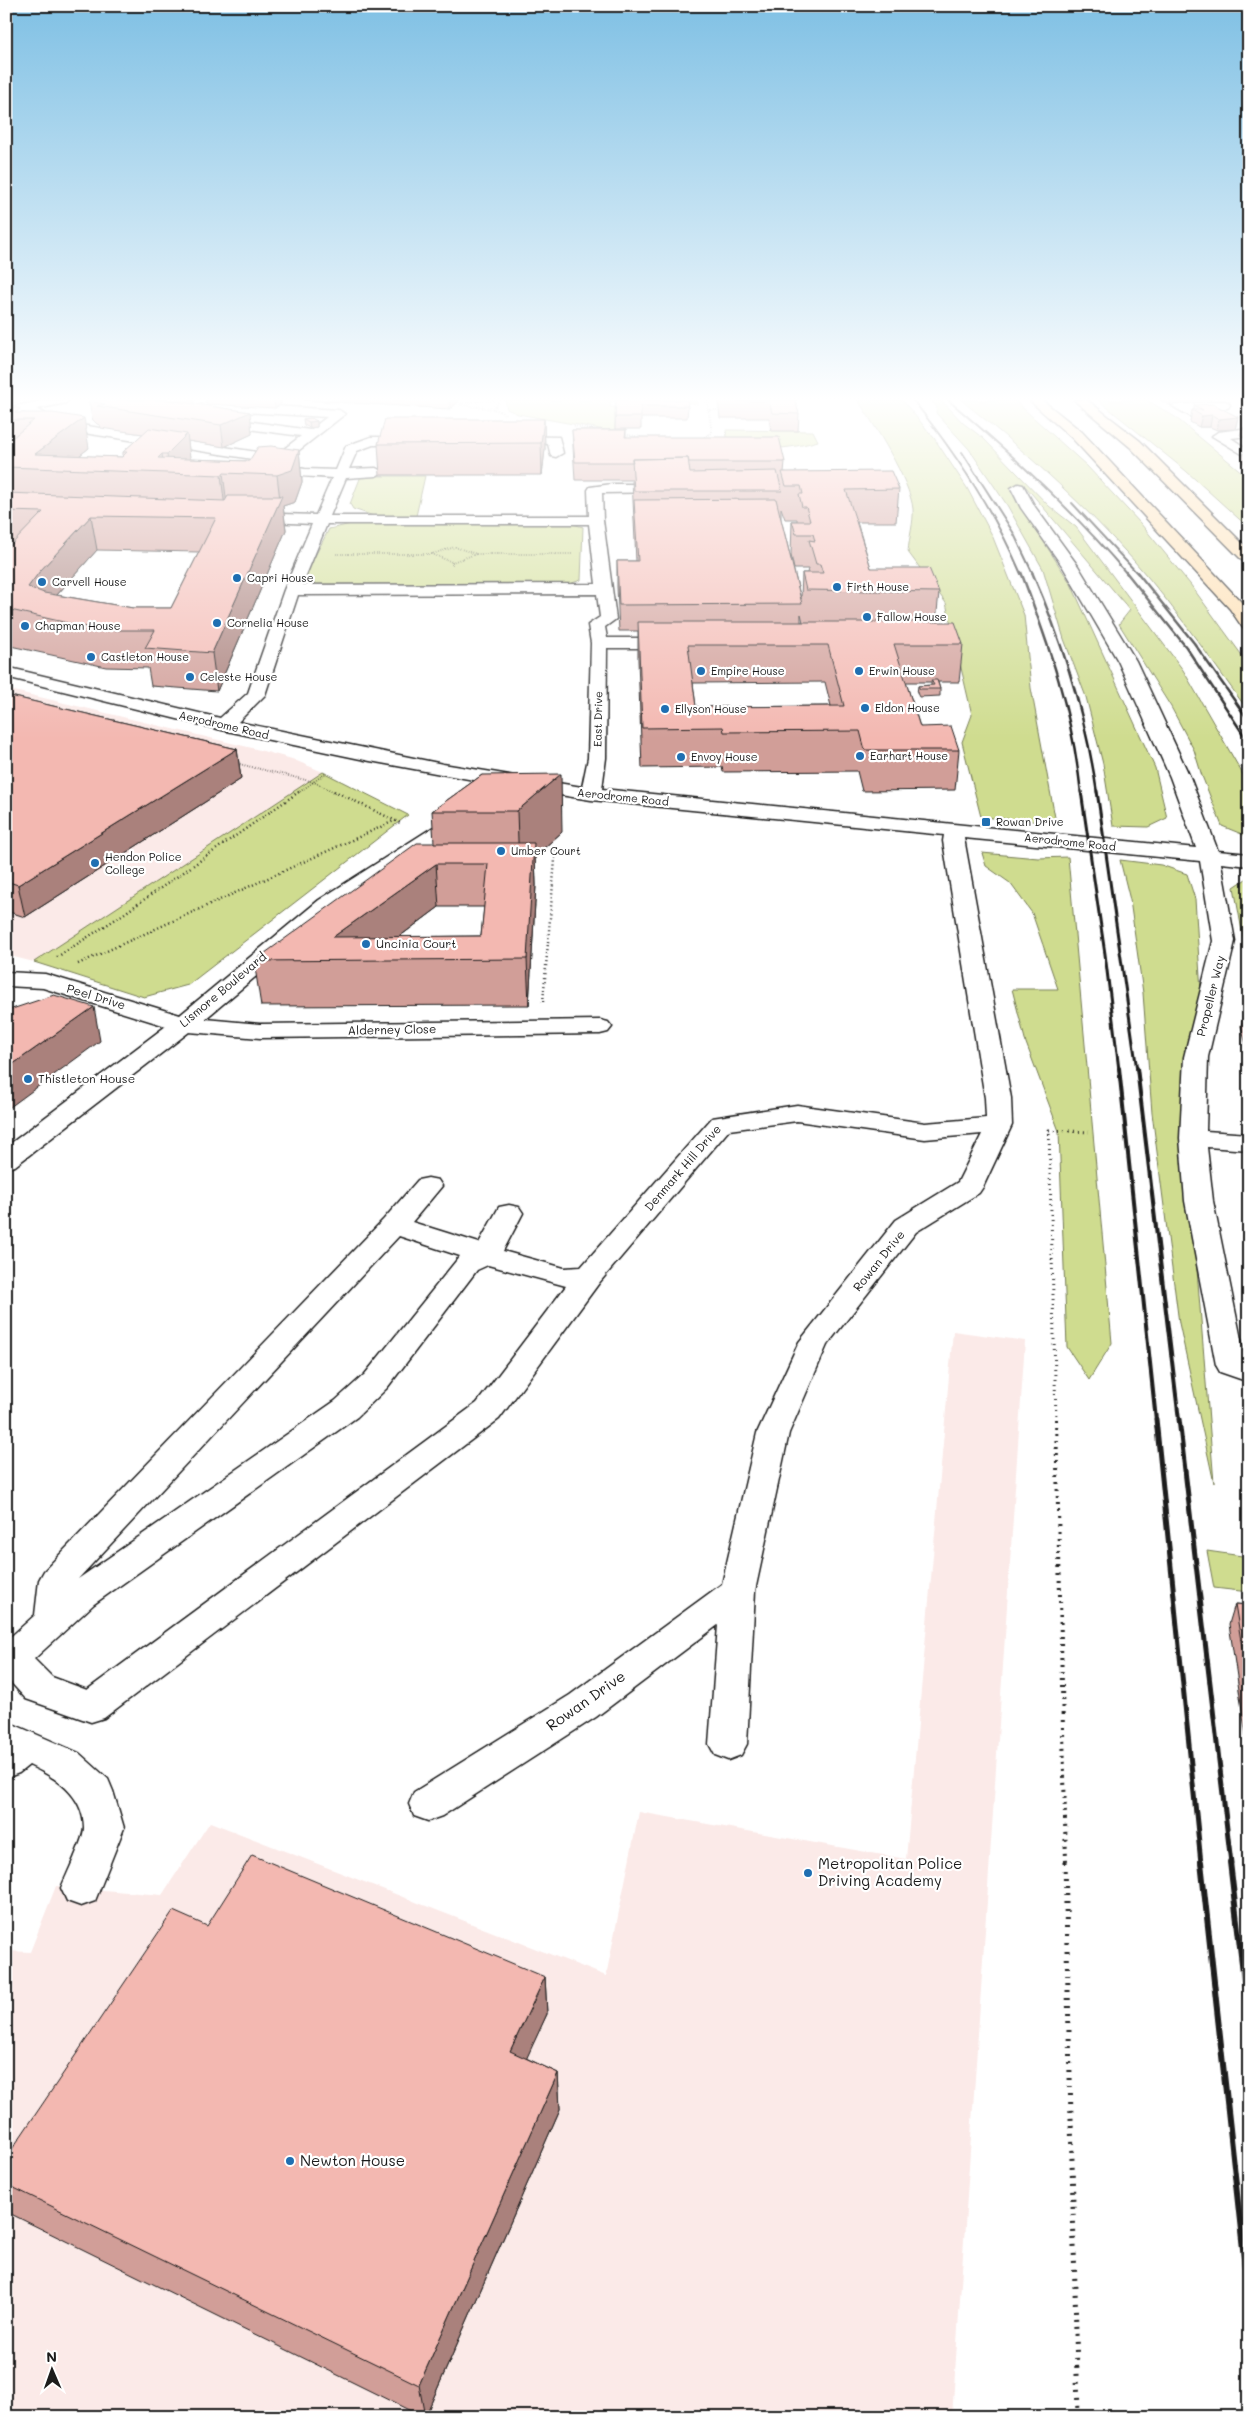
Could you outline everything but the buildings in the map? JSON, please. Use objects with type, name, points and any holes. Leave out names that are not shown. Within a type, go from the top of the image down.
[{"type":"highway","points":[[1150,513],[1236,606],[1249,625]]},
{"type":"highway","points":[[1203,513],[1249,559]]},
{"type":"street","points":[[222,724],[233,717],[256,695],[292,590],[326,513]]},
{"type":"street","points":[[292,590],[605,589],[596,513]]},
{"type":"street","name":"Propeller Way","points":[[1032,513],[1070,566],[1127,661],[1180,777],[1209,856],[1224,941],[1196,1057],[1193,1138],[1199,1200],[1231,1365],[1249,1372]]},
{"type":"street","points":[[237,517],[323,520],[596,520]]},
{"type":"street","name":"East Drive","points":[[591,794],[598,758],[599,643],[596,625],[608,619],[605,589]]},
{"type":"street","points":[[599,643],[696,643]]},
{"type":"street","name":"Aerodrome Road","points":[[6,672],[222,724],[372,757],[509,791],[591,794],[1249,860]]},
{"type":"street","name":"Lismore Boulevard","points":[[6,1160],[184,1024],[327,905],[436,836],[475,804],[484,788],[509,791]]},
{"type":"street","name":"Rowan Drive","points":[[728,1744],[738,1591],[773,1433],[814,1342],[906,1226],[969,1187],[999,1125],[998,1098],[953,841],[954,831]]},
{"type":"street","name":"Peel Drive","points":[[14,979],[45,981],[184,1024]]},
{"type":"street","name":"Alderney Close","points":[[184,1024],[260,1031],[600,1027]]},
{"type":"street","name":"Denmark Hill Drive","points":[[52,1621],[11,1658],[39,1688],[91,1708],[488,1411],[588,1276],[721,1123],[797,1113],[925,1131],[999,1125]]},
{"type":"street","points":[[1193,1138],[1249,1142]]},
{"type":"street","points":[[52,1621],[56,1580],[394,1225],[428,1186]]},
{"type":"street","points":[[52,1621],[82,1594],[346,1409],[376,1381],[467,1264],[486,1255],[508,1213]]},
{"type":"street","points":[[394,1225],[486,1255],[563,1277],[588,1276]]},
{"type":"street","name":"Rowan Drive","points":[[428,1804],[583,1706],[738,1591]]},
{"type":"street","points":[[13,1748],[66,1764],[94,1791],[104,1828],[81,1888]]},
{"type":"path","points":[[334,559],[334,554],[432,554],[455,547],[476,554],[574,554],[569,562]]},
{"type":"path","points":[[432,554],[452,562],[476,554]]},
{"type":"path","points":[[450,571],[452,562]]},
{"type":"path","points":[[227,761],[314,782],[394,821],[436,836]]},
{"type":"path","points":[[14,979],[122,915],[328,771]]},
{"type":"path","points":[[72,967],[394,821]]},
{"type":"path","points":[[541,1028],[556,848]]},
{"type":"path","points":[[1078,2417],[1049,1130],[1089,1132]]},
{"type":"shaded area","name":"Hendon Police College","points":[[6,689],[252,748],[292,759],[323,772],[34,962],[6,955]]},
{"type":"shaded area","name":"Metropolitan Police Driving Academy","points":[[953,1331],[1025,1341],[952,2417],[6,2417],[6,1951],[30,1952],[56,1886],[162,1895],[210,1822],[606,1976],[639,1812],[906,1859]]},
{"type":"green space","points":[[365,513],[417,513],[416,516],[374,516]]},
{"type":"green space","points":[[980,513],[992,535],[1024,615],[1031,688],[1056,823],[981,817],[962,742],[972,715],[946,603],[908,552],[913,514]]},
{"type":"green space","points":[[1012,513],[1025,513],[1071,584],[1155,768],[1167,818],[1148,827],[1113,826],[1103,764],[1086,697],[1064,639],[1043,569]]},
{"type":"green space","points":[[1048,513],[1058,513],[1076,527],[1183,670],[1249,785],[1249,837],[1222,826],[1194,750],[1171,707],[1119,624],[1130,610]]},
{"type":"green space","points":[[1089,513],[1131,513],[1190,584],[1249,665],[1249,712],[1150,579]]},
{"type":"green space","points":[[1233,513],[1249,513],[1249,528]]},
{"type":"green space","points":[[356,523],[569,523],[583,527],[581,580],[569,584],[308,584],[302,581],[329,529]]},
{"type":"green space","points":[[323,772],[408,815],[188,985],[144,997],[34,962]]},
{"type":"green space","points":[[982,853],[1038,858],[1068,857],[1112,1343],[1089,1380],[1067,1347],[1059,1131],[1026,1043],[1012,989],[1058,989],[1032,913],[1010,883],[986,866]]},
{"type":"green space","points":[[1120,860],[1161,865],[1187,874],[1195,899],[1201,992],[1186,1132],[1214,1483],[1179,1323],[1152,1113],[1143,993],[1130,900]]},
{"type":"green space","points":[[1249,877],[1249,955],[1244,942],[1234,887]]},
{"type":"green space","points":[[1207,1551],[1249,1557],[1249,1592],[1214,1588]]},
{"type":"railway","points":[[991,513],[1021,574]]},
{"type":"railway","points":[[1001,513],[1013,532],[1033,574]]},
{"type":"railway","points":[[1071,513],[1127,574]]},
{"type":"railway","points":[[1081,513],[1138,574]]},
{"type":"railway","points":[[1021,572],[1041,627],[1066,707],[1081,793]]},
{"type":"railway","points":[[1032,572],[1054,626],[1080,708],[1097,793]]},
{"type":"railway","points":[[1126,572],[1186,647],[1249,743]]},
{"type":"railway","points":[[1137,572],[1194,643],[1249,721]]},
{"type":"railway","points":[[1081,791],[1105,954],[1119,1070]]},
{"type":"railway","points":[[1097,791],[1137,1070]]},
{"type":"railway","points":[[1119,1068],[1156,1420]]},
{"type":"railway","points":[[1137,1068],[1179,1420]]},
{"type":"railway","points":[[1156,1419],[1201,1863]]},
{"type":"railway","points":[[1179,1419],[1231,1863]]},
{"type":"railway","points":[[1201,1862],[1249,2304]]},
{"type":"railway","points":[[1230,1862],[1249,2023]]},
{"type":"place","name":"Capri House","points":[[237,578]]},
{"type":"place","name":"Carvell House","points":[[42,582]]},
{"type":"place","name":"Firth House","points":[[837,587]]},
{"type":"place","name":"Fallow House","points":[[867,617]]},
{"type":"place","name":"Cornelia House","points":[[217,623]]},
{"type":"place","name":"Chapman House","points":[[25,626]]},
{"type":"place","name":"Castleton House","points":[[91,657]]},
{"type":"place","name":"Empire House","points":[[701,671]]},
{"type":"place","name":"Erwin House","points":[[859,671]]},
{"type":"place","name":"Celeste House","points":[[190,677]]},
{"type":"place","name":"Eldon House","points":[[865,708]]},
{"type":"place","name":"Ellyson House","points":[[665,709]]},
{"type":"place","name":"Earhart House","points":[[860,756]]},
{"type":"place","name":"Envoy House","points":[[681,757]]},
{"type":"place","name":"Rowan Drive","points":[[986,822]]},
{"type":"place","name":"Umber Court","points":[[501,851]]},
{"type":"place","name":"Hendon Police College","points":[[95,863]]},
{"type":"place","name":"Uncinia Court","points":[[366,944]]},
{"type":"place","name":"Thistleton House","points":[[28,1079]]},
{"type":"place","name":"Metropolitan Police Driving Academy","points":[[808,1873]]},
{"type":"place","name":"Newton House","points":[[290,2161]]}]
